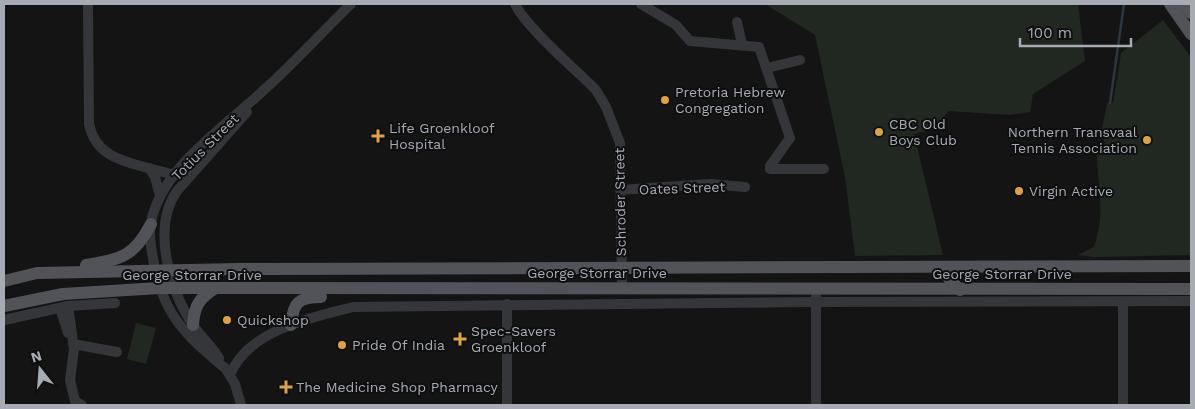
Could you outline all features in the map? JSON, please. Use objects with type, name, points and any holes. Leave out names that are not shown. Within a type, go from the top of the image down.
[{"type":"main road","points":[[1170,4],[1191,34]]},
{"type":"main road","points":[[37,273],[119,258],[138,246],[151,224]]},
{"type":"main road","name":"George Storrar Drive","points":[[4,280],[37,273],[155,270],[621,266],[830,268],[1191,266]]},
{"type":"main road","points":[[732,267],[748,273],[803,273],[816,295]]},
{"type":"main road","points":[[930,290],[939,281],[943,267]]},
{"type":"main road","points":[[943,267],[950,280],[960,290]]},
{"type":"main road","points":[[816,295],[820,276],[830,268]]},
{"type":"main road","name":"George Storrar Drive","points":[[4,306],[63,294],[159,288],[362,290],[622,288],[816,295],[930,290],[1191,289]]},
{"type":"main road","points":[[193,325],[194,313],[200,299],[214,289]]},
{"type":"main road","points":[[291,325],[294,308],[301,300],[311,297],[348,296],[362,290]]},
{"type":"street","points":[[88,4],[91,132],[100,148],[112,157],[175,175],[189,176]]},
{"type":"street","name":"Totius Street","points":[[241,405],[228,372],[216,352],[193,325],[176,288],[170,270],[165,238],[165,218],[168,207],[177,191],[189,176],[265,90],[351,4]]},
{"type":"street","name":"Schroder Street","points":[[515,4],[518,10],[603,99],[620,143],[622,288]]},
{"type":"street","points":[[641,4],[676,25],[690,41],[742,44],[759,47],[790,138],[770,166],[770,169],[824,169]]},
{"type":"street","points":[[738,22],[742,44]]},
{"type":"street","points":[[767,68],[800,60]]},
{"type":"street","name":"Totius Street","points":[[228,372],[183,330],[159,288],[151,245],[151,224],[160,196],[175,175],[215,133],[265,90]]},
{"type":"street","points":[[149,168],[155,178],[160,196]]},
{"type":"street","points":[[175,175],[177,191]]},
{"type":"street","name":"Oates Street","points":[[620,190],[710,184],[745,187]]},
{"type":"street","points":[[816,295],[816,405]]},
{"type":"street","name":"George Storrar Drive","points":[[228,372],[238,358],[266,337],[291,325],[353,307],[816,295],[1123,302],[1191,301]]},
{"type":"street","points":[[1123,302],[1124,405]]},
{"type":"street","points":[[4,320],[64,307],[115,303]]},
{"type":"street","points":[[507,304],[507,405]]},
{"type":"street","points":[[64,307],[73,341],[71,389],[75,401],[82,405]]},
{"type":"street","points":[[73,341],[117,352]]},
{"type":"shaded area","name":"CBC Old Boys Club","points":[[765,4],[1078,4],[1085,61],[1033,94],[1030,112],[1010,115],[949,111],[931,130],[914,134],[943,255],[855,256],[845,177],[815,35]]},
{"type":"shaded area","name":"Northern Transvaal Tennis Association","points":[[1163,20],[1191,57],[1191,255],[1093,257],[1078,255],[1094,247],[1098,233],[1100,196],[1097,146],[1105,144],[1102,129],[1107,103],[1113,103],[1121,53]]},
{"type":"shaded area","points":[[136,323],[156,328],[146,364],[127,359]]},
{"type":"waterway","points":[[1110,103],[1124,4]]},
{"type":"place","name":"Pretoria Hebrew Congregation","points":[[665,100]]},
{"type":"place","name":"CBC Old Boys Club","points":[[879,132]]},
{"type":"place","name":"Life Groenkloof Hospital","points":[[378,136]]},
{"type":"place","name":"Northern Transvaal Tennis Association","points":[[1147,140]]},
{"type":"place","name":"Virgin Active","points":[[1019,191]]},
{"type":"place","name":"Quickshop","points":[[227,320]]},
{"type":"place","name":"Spec-Savers Groenkloof","points":[[460,339]]},
{"type":"place","name":"Pride Of India","points":[[342,345]]},
{"type":"place","name":"The Medicine Shop Pharmacy","points":[[286,387]]}]
